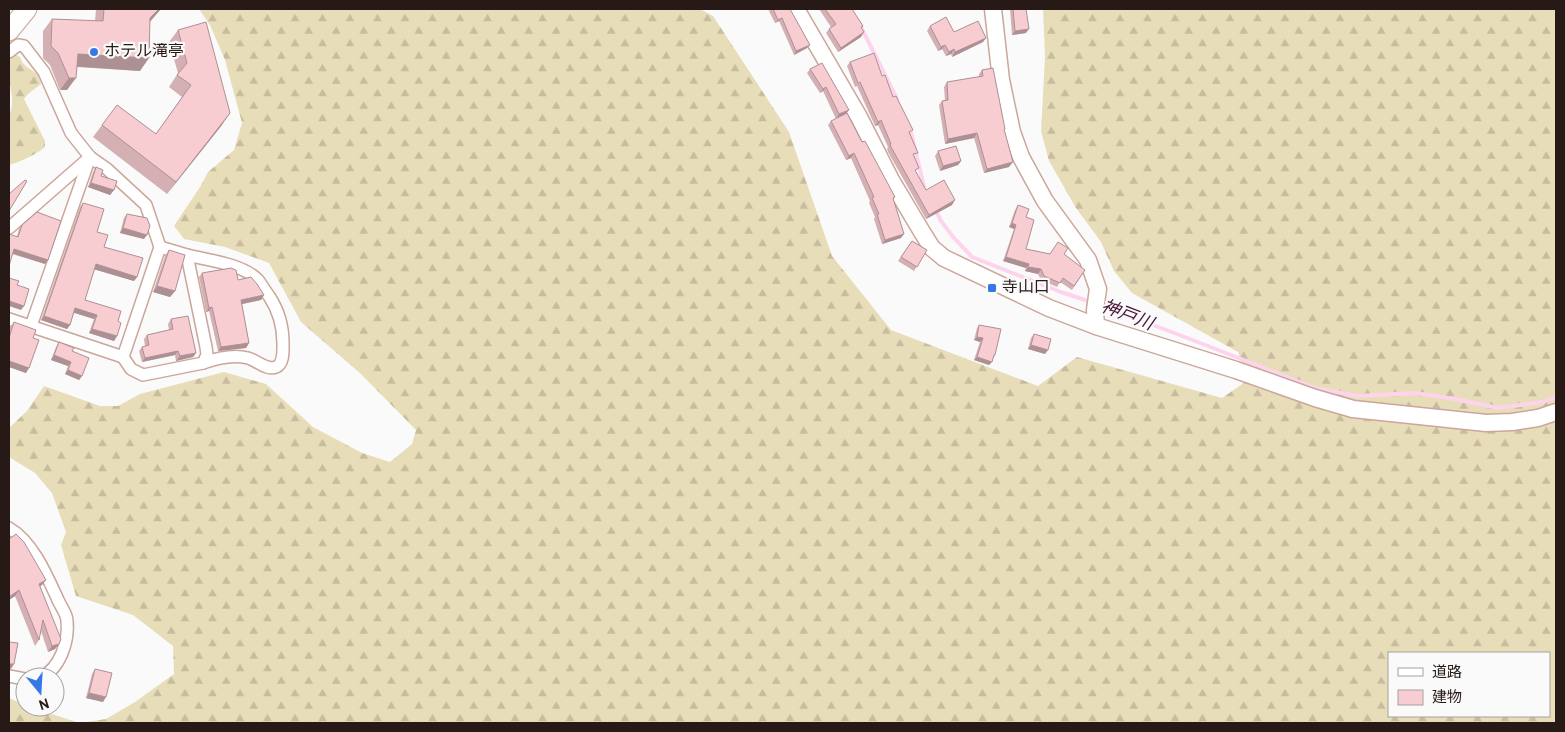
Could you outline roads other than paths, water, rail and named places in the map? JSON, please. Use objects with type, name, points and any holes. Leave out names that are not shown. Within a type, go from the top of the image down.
[{"type":"main road","points":[[9,31],[26,9]]},
{"type":"street","points":[[796,9],[859,117],[891,180],[932,248],[944,258],[1049,308],[1096,326],[1236,370],[1315,398],[1353,408],[1486,423],[1538,418],[1556,412]]},
{"type":"street","points":[[993,9],[1000,80],[1012,132],[1021,157],[1045,201],[1088,260],[1098,289],[1095,310],[1096,326]]},
{"type":"street","points":[[9,52],[18,44],[24,46],[33,56],[44,72],[71,133],[90,157],[146,205],[160,248],[123,357]]},
{"type":"street","points":[[9,228],[90,157]]},
{"type":"street","points":[[31,326],[90,157]]},
{"type":"street","points":[[9,319],[123,357],[131,368],[143,375],[234,356],[249,358],[264,366],[274,368],[278,366],[282,361],[283,325],[272,301],[258,279],[233,266],[160,248]]},
{"type":"street","points":[[187,254],[206,347],[207,355],[203,363]]},
{"type":"street","points":[[9,528],[27,544],[43,570],[67,620],[67,635],[63,650],[53,667]]},
{"type":"waterway","name":"神戸川","points":[[860,25],[897,99]]},
{"type":"waterway","name":"神戸川","points":[[910,128],[924,187]]},
{"type":"waterway","name":"神戸川","points":[[935,209],[941,221],[954,238],[972,257],[1091,302]]},
{"type":"waterway","name":"神戸川","points":[[1100,305],[1315,388],[1357,396],[1415,393],[1498,408],[1543,402],[1556,397]]},
{"type":"place","name":"ホテル滝亭","points":[[94,52]]},
{"type":"place","name":"寺山口","points":[[992,288]]}]
